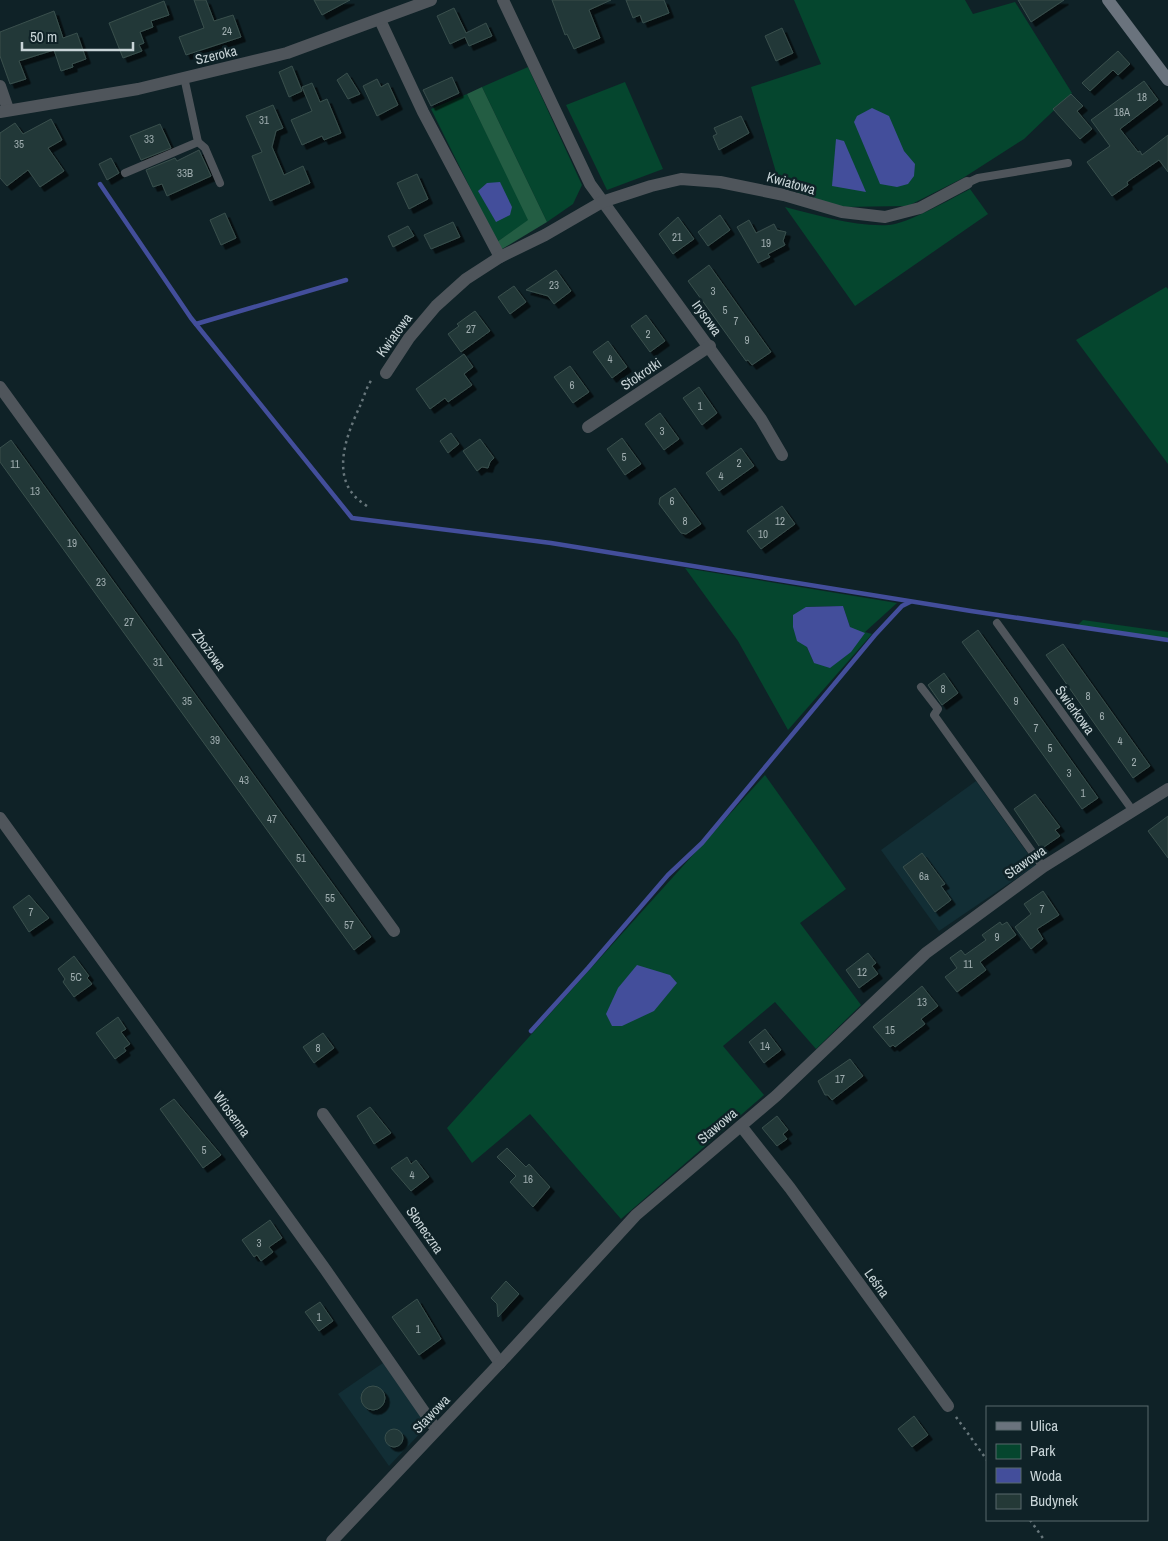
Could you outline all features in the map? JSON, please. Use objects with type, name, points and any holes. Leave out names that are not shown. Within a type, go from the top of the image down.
[{"type":"main road","points":[[1108,0],[1168,80]]},
{"type":"street","name":"Szeroka","points":[[4,111],[138,88],[287,53],[432,0]]},
{"type":"street","points":[[503,0],[590,184],[602,202]]},
{"type":"street","points":[[380,20],[423,112],[500,258]]},
{"type":"street","points":[[0,86],[4,111]]},
{"type":"street","name":"Kwiatowa","points":[[386,373],[409,338],[436,306],[466,279],[500,258],[546,235],[602,202],[651,186],[681,180],[720,182],[757,189],[842,212],[885,217],[920,208],[967,183]]},
{"type":"street","name":"Irysowa","points":[[602,202],[710,346],[761,419],[782,455]]},
{"type":"street","name":"Stokrotki","points":[[588,427],[710,346]]},
{"type":"street","name":"Zbożowa","points":[[0,387],[394,931]]},
{"type":"street","name":"Stawowa","points":[[332,1541],[436,1429],[500,1364],[636,1215],[776,1096],[926,953],[1043,867],[1168,789]]},
{"type":"street","name":"Wiosenna","points":[[0,818],[325,1269],[436,1429]]},
{"type":"street","name":"Słoneczna","points":[[323,1114],[500,1364]]},
{"type":"street","name":"Leśna","points":[[740,1126],[790,1188],[948,1406]]},
{"type":"lane","points":[[184,77],[198,142],[205,148],[220,183]]},
{"type":"lane","points":[[125,174],[198,142]]},
{"type":"lane","points":[[967,183],[978,178],[1068,163]]},
{"type":"lane","name":"Świerkowa","points":[[997,623],[1133,811]]},
{"type":"lane","points":[[922,687],[938,709],[934,715],[1043,867]]},
{"type":"path","points":[[367,506],[355,499],[348,489],[344,472],[343,452],[348,432],[372,379],[386,373]]},
{"type":"path","points":[[948,1406],[986,1459]]},
{"type":"path","points":[[1031,1521],[1045,1541]]},
{"type":"shaded area","points":[[976,781],[1036,865],[939,931],[881,850]]},
{"type":"shaded area","points":[[383,1363],[428,1425],[389,1466],[338,1394]]},
{"type":"green space","points":[[794,0],[965,0],[973,14],[1015,2],[1072,93],[1024,139],[963,178],[908,206],[840,207],[780,186],[751,87],[821,64]]},
{"type":"green space","points":[[528,67],[582,185],[573,204],[547,222],[482,87]]},
{"type":"green space","points":[[625,82],[663,169],[607,190],[566,105]]},
{"type":"green space","points":[[482,87],[547,222],[502,249],[497,242],[528,220],[467,94]]},
{"type":"green space","points":[[467,94],[529,220],[497,242],[431,109]]},
{"type":"green space","points":[[970,189],[988,214],[855,306],[785,207],[850,222],[889,225],[918,216]]},
{"type":"green space","points":[[1166,287],[1168,289],[1168,464],[1076,340]]},
{"type":"green space","points":[[685,568],[897,603],[865,632],[872,634],[788,730],[738,641]],"holes":[[[843,606],[850,627],[814,663],[807,647],[806,607]]]},
{"type":"green space","points":[[1083,620],[1168,632],[1168,640],[1076,627]]},
{"type":"green space","points":[[765,775],[846,889],[800,923],[861,1005],[816,1049],[775,1002],[723,1046],[764,1095],[621,1219],[530,1114],[472,1163],[447,1128]]},
{"type":"water","points":[[872,108],[889,116],[904,151],[915,164],[914,176],[908,184],[897,187],[880,184],[854,122],[857,116]]},
{"type":"water","points":[[836,139],[844,141],[866,192],[832,186]]},
{"type":"water","points":[[500,182],[512,207],[510,215],[496,222],[478,191],[487,183]]},
{"type":"water","points":[[843,606],[850,627],[865,633],[851,652],[830,668],[814,663],[807,647],[797,641],[793,627],[793,615],[806,607]]},
{"type":"water","points":[[637,965],[670,975],[677,983],[654,1011],[622,1026],[612,1026],[606,1014],[618,988]]},
{"type":"building","points":[[194,0],[206,0],[214,21],[233,15],[241,37],[186,55],[179,37],[204,28]]},
{"type":"building","points":[[314,0],[350,0],[322,15]]},
{"type":"building","points":[[552,0],[611,0],[589,10],[600,38],[574,49],[567,34],[565,35]]},
{"type":"building","points":[[626,0],[664,0],[669,13],[643,23],[640,15],[633,18]]},
{"type":"building","points":[[1018,0],[1064,0],[1031,22]]},
{"type":"building","points":[[164,1],[169,15],[151,21],[153,27],[140,32],[144,43],[139,45],[142,51],[123,58],[109,23]]},
{"type":"building","points":[[454,8],[466,33],[486,23],[492,36],[469,46],[465,37],[450,44],[437,16]]},
{"type":"building","points":[[54,11],[63,38],[77,33],[86,59],[72,64],[73,67],[61,71],[54,50],[19,61],[26,79],[10,84],[0,56],[0,32]]},
{"type":"building","points":[[782,28],[793,53],[776,61],[765,36]]},
{"type":"building","points":[[1118,51],[1130,64],[1118,75],[1113,70],[1090,91],[1082,83]]},
{"type":"building","points":[[292,66],[302,91],[289,97],[279,72]]},
{"type":"building","points":[[347,73],[360,94],[348,99],[337,80]]},
{"type":"building","points":[[452,77],[459,93],[431,106],[423,90]]},
{"type":"building","points":[[377,79],[381,87],[388,83],[398,105],[377,116],[363,86]]},
{"type":"building","points":[[1144,81],[1158,100],[1120,129],[1142,155],[1168,135],[1168,172],[1159,160],[1127,182],[1128,185],[1112,196],[1087,162],[1110,146],[1091,120]]},
{"type":"building","points":[[312,83],[320,102],[327,99],[341,133],[324,140],[322,136],[302,145],[291,120],[312,111],[302,87]]},
{"type":"building","points":[[1071,94],[1083,106],[1077,111],[1092,129],[1080,139],[1053,109]]},
{"type":"building","points":[[273,105],[283,128],[276,131],[272,147],[284,175],[303,166],[310,183],[270,201],[252,156],[262,152],[246,116]]},
{"type":"building","points":[[741,116],[749,133],[719,150],[713,136],[717,134],[714,128]]},
{"type":"building","points":[[51,119],[62,140],[48,148],[64,171],[40,187],[28,170],[7,186],[0,178],[0,133],[15,123],[23,134]]},
{"type":"building","points":[[160,124],[171,148],[141,160],[130,136]]},
{"type":"building","points":[[199,150],[211,176],[167,196],[162,184],[153,187],[146,170],[175,158],[177,161]]},
{"type":"building","points":[[111,158],[119,173],[107,180],[99,164]]},
{"type":"building","points":[[417,174],[428,199],[409,209],[397,183]]},
{"type":"building","points":[[225,213],[236,238],[221,245],[210,220]]},
{"type":"building","points":[[720,215],[730,230],[708,246],[698,232]]},
{"type":"building","points":[[678,217],[694,239],[673,254],[659,234]]},
{"type":"building","points":[[749,220],[756,233],[774,224],[777,230],[786,232],[783,241],[785,245],[768,254],[770,257],[758,263],[737,227]]},
{"type":"building","points":[[453,222],[460,237],[431,249],[424,235]]},
{"type":"building","points":[[408,226],[414,236],[393,247],[388,236]]},
{"type":"building","points":[[709,265],[771,352],[752,365],[748,360],[746,361],[688,281]]},
{"type":"building","points":[[556,270],[571,291],[554,304],[548,296],[526,290]]},
{"type":"building","points":[[514,286],[526,302],[510,314],[498,297]]},
{"type":"building","points":[[475,311],[490,331],[461,352],[448,334],[459,326],[457,324]]},
{"type":"building","points":[[646,315],[665,341],[650,352],[631,326]]},
{"type":"building","points":[[608,341],[627,367],[612,378],[593,352]]},
{"type":"building","points":[[464,354],[473,367],[464,374],[472,385],[448,402],[445,398],[430,409],[416,389]]},
{"type":"building","points":[[570,366],[589,392],[573,403],[554,377]]},
{"type":"building","points":[[699,387],[717,413],[702,425],[683,398]]},
{"type":"building","points":[[660,413],[679,439],[664,450],[645,424]]},
{"type":"building","points":[[451,433],[459,444],[448,453],[440,441]]},
{"type":"building","points":[[622,438],[641,464],[625,475],[607,449]]},
{"type":"building","points":[[480,439],[494,458],[488,468],[482,467],[477,471],[463,451]]},
{"type":"building","points":[[11,440],[371,937],[354,950],[0,462],[0,448]]},
{"type":"building","points":[[741,448],[754,466],[719,491],[706,473]]},
{"type":"building","points":[[675,488],[701,524],[686,534],[681,533],[659,504],[660,498]]},
{"type":"building","points":[[782,506],[795,524],[761,549],[747,531]]},
{"type":"building","points":[[978,630],[1098,798],[1082,809],[962,642]]},
{"type":"building","points":[[1063,644],[1150,766],[1133,778],[1046,655]]},
{"type":"building","points":[[944,673],[958,693],[942,705],[928,685]]},
{"type":"building","points":[[1035,794],[1060,827],[1055,830],[1060,836],[1041,849],[1014,809]]},
{"type":"building","points":[[1168,816],[1168,858],[1148,831]]},
{"type":"building","points":[[922,853],[945,884],[941,886],[951,900],[935,912],[903,867]]},
{"type":"building","points":[[1043,891],[1059,915],[1037,929],[1043,939],[1031,949],[1015,927],[1031,914],[1024,904]]},
{"type":"building","points":[[29,895],[49,918],[29,932],[13,907]]},
{"type":"building","points":[[1000,922],[1002,925],[1007,922],[1016,935],[980,962],[986,970],[957,992],[945,977],[957,968],[950,958],[961,950],[965,955],[986,940],[982,935]]},
{"type":"building","points":[[868,953],[876,963],[872,966],[878,974],[859,988],[846,970]]},
{"type":"building","points":[[74,956],[89,976],[87,978],[92,984],[74,997],[63,982],[65,979],[58,969]]},
{"type":"building","points":[[922,986],[938,1006],[921,1019],[925,1024],[895,1047],[893,1045],[890,1047],[873,1027]]},
{"type":"building","points":[[118,1017],[126,1029],[121,1032],[130,1044],[124,1048],[126,1051],[115,1059],[96,1033]]},
{"type":"building","points":[[765,1029],[781,1050],[764,1063],[749,1042]]},
{"type":"building","points":[[323,1033],[334,1048],[314,1063],[303,1047]]},
{"type":"building","points":[[850,1059],[863,1076],[832,1100],[828,1095],[825,1095],[818,1081]]},
{"type":"building","points":[[174,1099],[221,1155],[203,1168],[160,1109]]},
{"type":"building","points":[[370,1107],[391,1133],[374,1144],[357,1116]]},
{"type":"building","points":[[777,1116],[788,1130],[783,1134],[787,1139],[777,1146],[762,1128]]},
{"type":"building","points":[[507,1148],[526,1167],[529,1164],[550,1187],[533,1207],[510,1182],[516,1176],[497,1157]]},
{"type":"building","points":[[407,1157],[411,1164],[416,1160],[429,1177],[411,1191],[391,1168]]},
{"type":"building","points":[[270,1220],[282,1238],[269,1247],[273,1252],[261,1261],[257,1255],[254,1257],[242,1240]]},
{"type":"building","points":[[506,1281],[519,1294],[498,1317],[497,1304],[491,1298]]},
{"type":"building","points":[[417,1299],[441,1339],[419,1355],[392,1317]]},
{"type":"building","points":[[320,1302],[333,1321],[319,1331],[305,1312]]},
{"type":"building","points":[[373,1386],[378,1387],[384,1393],[384,1403],[378,1409],[373,1410],[368,1409],[362,1403],[361,1398],[362,1393],[368,1387]]},
{"type":"building","points":[[914,1416],[928,1435],[912,1447],[898,1429]]},
{"type":"building","points":[[390,1429],[398,1429],[403,1434],[401,1445],[390,1447],[385,1442],[385,1434]]},
{"type":"waterway","points":[[100,184],[191,318],[352,518],[551,543],[971,611],[1168,640]]},
{"type":"waterway","points":[[196,324],[346,280]]},
{"type":"waterway","points":[[531,1031],[668,875],[702,843],[875,635],[902,606],[910,602]]}]
